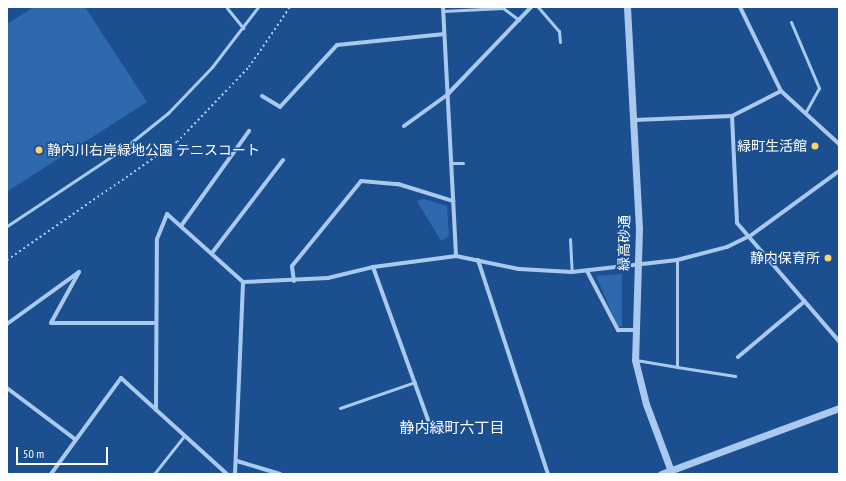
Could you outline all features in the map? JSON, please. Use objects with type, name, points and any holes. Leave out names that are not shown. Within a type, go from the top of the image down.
[{"type":"street","points":[[404,126],[447,95],[531,7]]},
{"type":"street","name":"緑高砂通","points":[[628,7],[634,120],[637,265],[634,330],[635,360],[646,404],[671,472]]},
{"type":"street","points":[[740,7],[781,90],[806,111],[839,144]]},
{"type":"street","points":[[443,9],[456,256]]},
{"type":"street","points":[[262,96],[280,107],[337,45],[444,34]]},
{"type":"street","points":[[634,120],[732,116],[781,90]]},
{"type":"street","points":[[732,116],[737,223],[750,236],[839,341]]},
{"type":"street","points":[[181,226],[249,131]]},
{"type":"street","points":[[212,253],[282,160]]},
{"type":"street","points":[[156,410],[154,323],[157,239],[167,214],[243,282],[294,281],[328,278],[373,267],[456,256],[519,269],[572,272],[677,260],[702,255],[750,236],[839,170]]},
{"type":"street","points":[[294,281],[292,266],[361,180],[398,184],[453,202]]},
{"type":"street","points":[[478,260],[548,474]]},
{"type":"street","points":[[373,267],[428,420]]},
{"type":"street","points":[[587,271],[618,330],[634,330]]},
{"type":"street","points":[[7,324],[79,272],[51,323],[154,323]]},
{"type":"street","points":[[235,474],[237,461],[243,282]]},
{"type":"street","points":[[738,357],[805,301]]},
{"type":"street","points":[[51,474],[75,439],[121,378],[227,474]]},
{"type":"street","points":[[7,388],[75,439]]},
{"type":"street","points":[[661,474],[671,472],[839,408]]},
{"type":"street","points":[[237,461],[280,474]]},
{"type":"lane","points":[[7,226],[123,150],[168,113],[242,28],[258,7]]},
{"type":"lane","points":[[538,7],[559,31],[560,42]]},
{"type":"lane","points":[[227,8],[242,28]]},
{"type":"lane","points":[[443,9],[503,8],[519,20]]},
{"type":"lane","points":[[791,22],[819,88],[806,111]]},
{"type":"lane","points":[[451,163],[463,163]]},
{"type":"lane","points":[[570,239],[572,272]]},
{"type":"lane","points":[[677,260],[677,367]]},
{"type":"lane","points":[[635,360],[735,376]]},
{"type":"lane","points":[[340,408],[415,382]]},
{"type":"lane","points":[[154,474],[184,436]]},
{"type":"path","points":[[7,260],[177,142],[249,67],[290,7]]},
{"type":"shaded area","points":[[34,7],[85,7],[147,102],[8,191],[7,24]]},
{"type":"shaded area","points":[[424,199],[447,206],[449,236],[441,241],[417,201]]},
{"type":"shaded area","points":[[622,274],[622,327],[618,327],[596,276]]},
{"type":"place","name":"緑町生活館","points":[[815,146]]},
{"type":"place","name":"静内川右岸緑地公園 テニスコート","points":[[39,150]]},
{"type":"place","name":"静内保育所","points":[[828,258]]},
{"type":"district","name":"静内緑町六丁目","points":[[452,428]]}]
